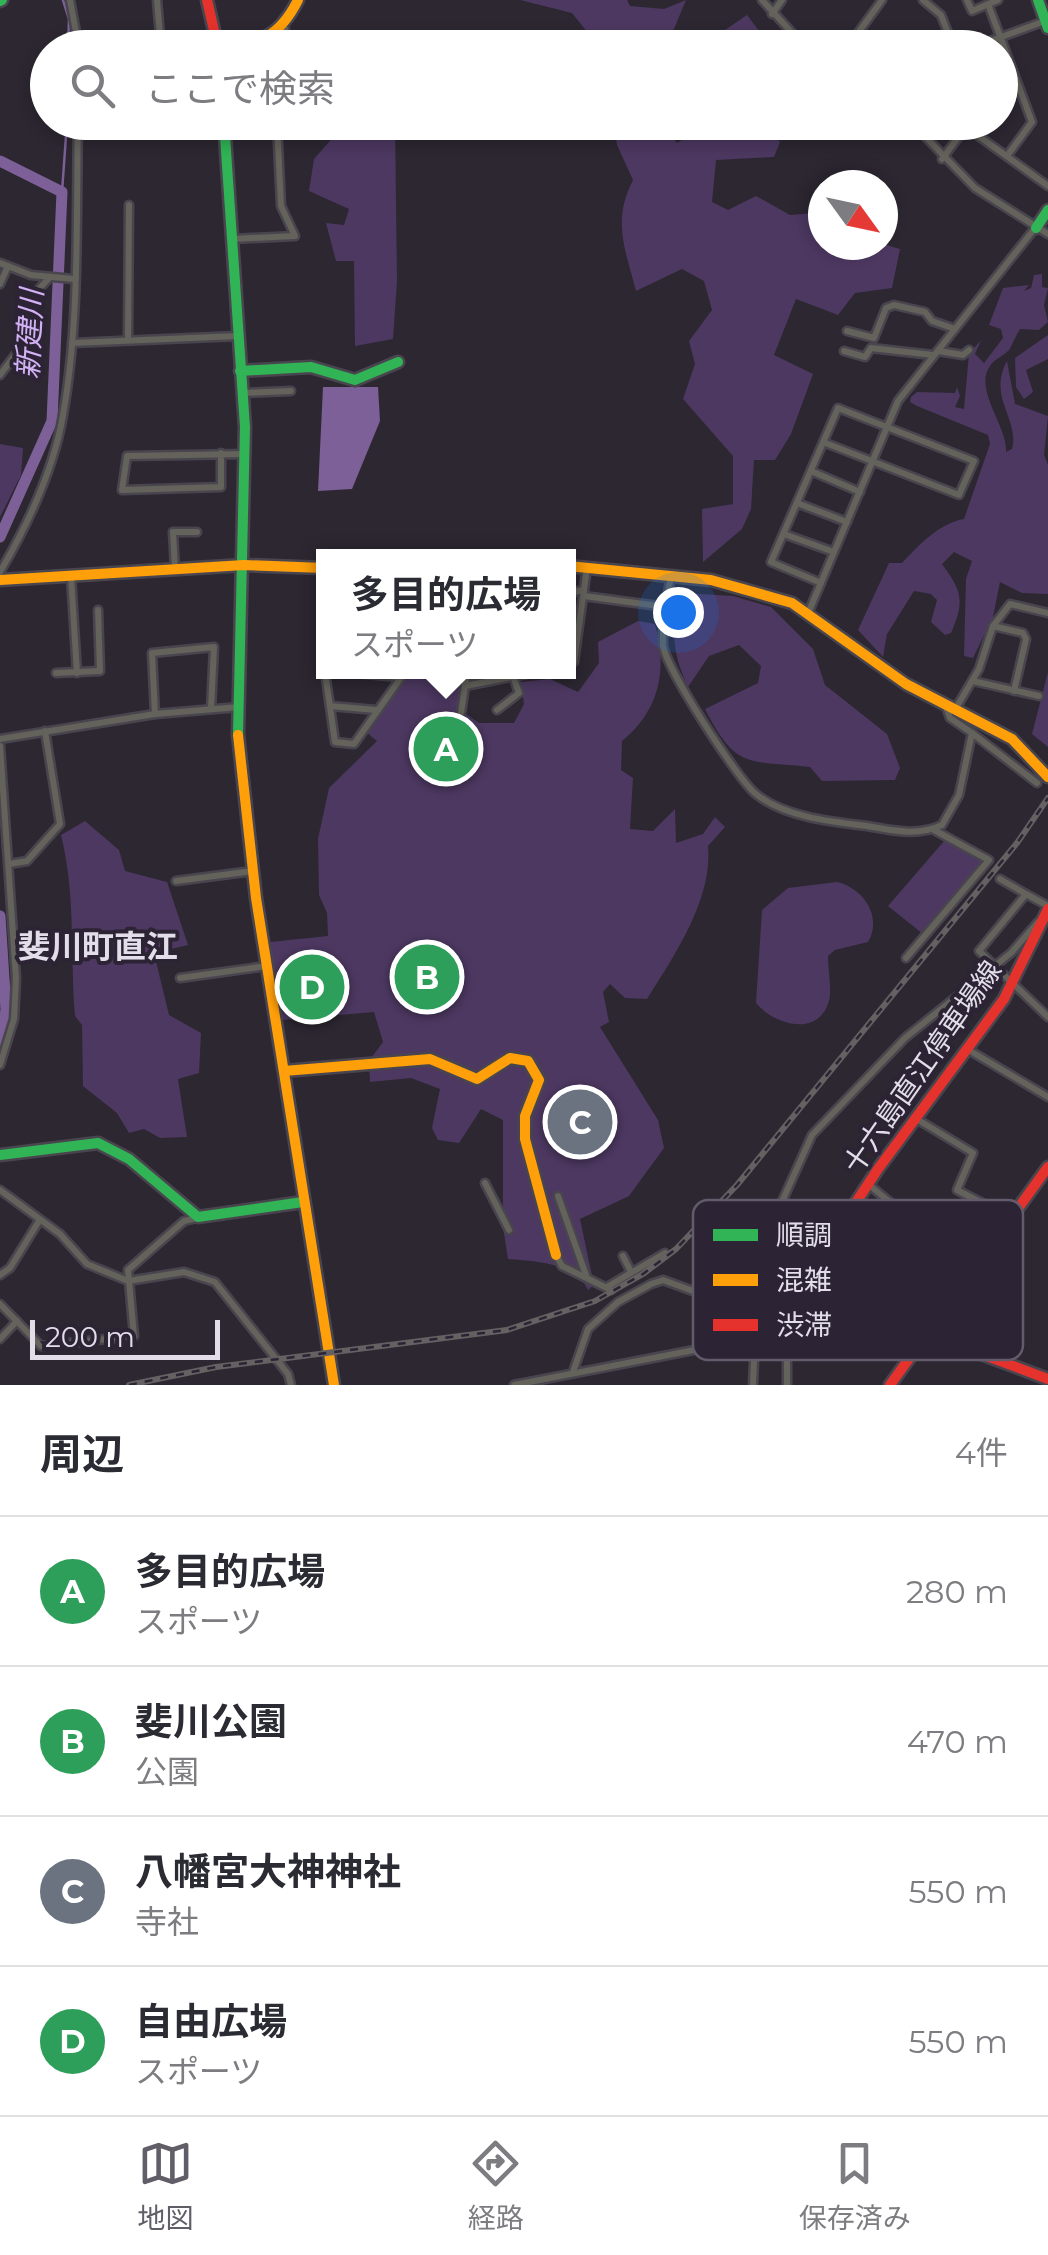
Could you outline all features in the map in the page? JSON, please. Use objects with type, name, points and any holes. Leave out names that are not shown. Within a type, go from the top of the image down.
[{"type":"main road","points":[[207,0],[214,30]]},
{"type":"main road","points":[[284,29],[298,0]]},
{"type":"main road","points":[[1038,0],[1047,24]]},
{"type":"main road","points":[[225,140],[244,454],[238,707],[252,871],[334,1385]]},
{"type":"main road","points":[[1036,228],[1048,210]]},
{"type":"main road","points":[[240,371],[311,367],[355,380],[398,362]]},
{"type":"main road","points":[[0,580],[244,565],[316,568]]},
{"type":"main road","points":[[576,566],[671,576],[771,594],[809,611],[890,673],[1012,739],[1042,780]]},
{"type":"main road","name":"十六島直江停車場線","points":[[858,1200],[1011,983],[1047,909]]},
{"type":"main road","points":[[284,1071],[433,1059],[477,1078],[510,1058],[528,1060],[539,1080],[525,1116],[525,1139],[556,1255]]},
{"type":"main road","points":[[0,1155],[98,1144],[130,1158],[198,1217],[303,1202]]},
{"type":"main road","points":[[1023,1201],[1048,1167]]},
{"type":"main road","points":[[890,1385],[908,1360]]},
{"type":"main road","points":[[997,1360],[1048,1380]]},
{"type":"street","points":[[70,0],[75,30]]},
{"type":"street","points":[[156,0],[159,30]]},
{"type":"street","points":[[762,0],[788,30]]},
{"type":"street","points":[[772,14],[782,0]]},
{"type":"street","points":[[923,0],[941,14],[947,30]]},
{"type":"street","points":[[967,0],[972,11],[998,0]]},
{"type":"street","points":[[859,30],[878,1]]},
{"type":"street","points":[[988,4],[997,30]]},
{"type":"street","points":[[1018,32],[1047,24]]},
{"type":"street","points":[[1007,156],[1032,122],[1018,85]]},
{"type":"street","points":[[0,572],[18,542],[59,434],[72,343],[78,140]]},
{"type":"street","points":[[232,239],[296,236],[281,206],[278,140]]},
{"type":"street","points":[[926,140],[975,188],[1048,234]]},
{"type":"street","points":[[942,159],[956,140]]},
{"type":"street","points":[[987,140],[1048,186]]},
{"type":"street","points":[[128,340],[130,205]]},
{"type":"street","points":[[809,611],[908,386],[940,353],[1036,228]]},
{"type":"street","points":[[0,284],[4,265],[74,279]]},
{"type":"street","points":[[0,376],[18,351],[28,301],[50,277]]},
{"type":"street","points":[[844,351],[865,357],[886,308],[894,304],[925,312],[932,322],[955,330]]},
{"type":"street","points":[[847,331],[874,338]]},
{"type":"street","points":[[72,343],[238,336]]},
{"type":"street","points":[[871,348],[963,355],[969,350]]},
{"type":"street","points":[[242,393],[291,391]]},
{"type":"street","points":[[821,583],[771,562],[784,534],[823,442],[838,408],[974,461],[959,495],[823,442]]},
{"type":"street","points":[[221,453],[221,487],[122,490],[127,456],[221,453],[244,454]]},
{"type":"street","points":[[811,471],[860,492]]},
{"type":"street","points":[[797,503],[847,522]]},
{"type":"street","points":[[175,569],[173,532],[197,532]]},
{"type":"street","points":[[784,534],[834,552]]},
{"type":"street","points":[[576,648],[587,567]]},
{"type":"street","points":[[71,575],[77,673]]},
{"type":"street","points":[[671,576],[663,647],[705,726],[755,794],[817,818],[918,833],[933,830],[948,819],[959,795],[972,733]]},
{"type":"street","points":[[576,593],[666,607]]},
{"type":"street","points":[[1042,780],[950,718],[951,706],[973,681],[994,626],[1010,604],[1048,613]]},
{"type":"street","points":[[56,673],[100,671],[98,610]]},
{"type":"street","points":[[994,626],[1022,633],[1026,638],[1014,690]]},
{"type":"street","points":[[156,714],[152,653],[184,648],[214,647],[210,709]]},
{"type":"street","points":[[326,679],[335,742],[354,744],[400,679]]},
{"type":"street","points":[[461,713],[466,679]]},
{"type":"street","points":[[465,686],[498,679]]},
{"type":"street","points":[[496,710],[519,693],[513,679]]},
{"type":"street","points":[[973,681],[1039,696]]},
{"type":"street","points":[[330,706],[378,710]]},
{"type":"street","points":[[0,1065],[16,1000],[0,743],[45,731],[156,714],[238,707]]},
{"type":"street","points":[[9,864],[27,861],[60,824],[45,731]]},
{"type":"street","points":[[906,958],[988,860],[933,830]]},
{"type":"street","points":[[176,881],[252,871]]},
{"type":"street","points":[[783,1200],[812,1135],[905,1038],[991,968],[1047,909],[1000,879]]},
{"type":"street","points":[[1026,894],[978,951],[991,968],[1048,1016]]},
{"type":"street","points":[[180,978],[267,966]]},
{"type":"street","points":[[967,1048],[1048,1097]]},
{"type":"street","points":[[915,1118],[973,1153],[957,1190],[976,1200]]},
{"type":"street","points":[[485,1183],[509,1230]]},
{"type":"street","points":[[868,1184],[887,1200]]},
{"type":"street","points":[[0,1190],[60,1234],[87,1264],[128,1281],[184,1272],[215,1282],[288,1374],[292,1385]]},
{"type":"street","points":[[558,1196],[587,1278]]},
{"type":"street","points":[[0,1304],[41,1346],[134,1336],[128,1281],[132,1264],[184,1221],[198,1217]]},
{"type":"street","points":[[0,1276],[10,1268],[40,1221]]},
{"type":"street","points":[[573,1372],[588,1329],[612,1294],[631,1272],[664,1254]]},
{"type":"street","points":[[556,1255],[562,1266],[612,1294],[663,1280],[693,1290]]},
{"type":"street","points":[[623,1256],[631,1272]]},
{"type":"street","points":[[0,1339],[17,1321]]},
{"type":"street","points":[[514,1385],[555,1380],[573,1372],[693,1348]]},
{"type":"street","points":[[753,1385],[754,1360]]},
{"type":"shaded area","points":[[520,0],[627,0],[630,6],[664,9],[686,0],[673,30],[586,30],[572,13]]},
{"type":"shaded area","points":[[747,15],[758,30],[725,30]]},
{"type":"shaded area","points":[[331,140],[395,140],[397,281],[393,339],[355,346],[354,261],[336,261],[326,223],[344,225],[349,209],[309,191],[314,159]]},
{"type":"shaded area","points":[[616,140],[778,140],[774,157],[716,160],[712,202],[728,210],[756,196],[790,215],[808,214],[808,260],[898,260],[892,288],[855,293],[838,315],[796,299],[774,355],[813,374],[791,434],[775,460],[754,460],[751,509],[742,529],[703,562],[702,509],[733,504],[733,456],[683,399],[695,364],[689,341],[712,310],[704,281],[682,269],[636,291],[622,222],[633,180]]},
{"type":"shaded area","points":[[1042,274],[1042,287],[1048,288],[1044,305],[1048,322],[1039,330],[1020,329],[1009,350],[990,366],[986,386],[1006,452],[1012,449],[1013,438],[1000,386],[1007,361],[1015,404],[1048,416],[1044,455],[1048,465],[1048,594],[1022,593],[1000,582],[993,617],[973,658],[964,656],[966,579],[972,561],[954,552],[942,564],[954,582],[960,604],[951,633],[945,635],[931,622],[937,600],[931,594],[914,591],[887,634],[883,657],[858,630],[889,563],[902,563],[937,530],[964,519],[990,444],[988,435],[917,406],[910,402],[911,397],[917,392],[955,393],[957,387],[960,396],[955,407],[964,409],[969,354],[981,340],[975,354],[984,363],[1003,338],[1001,329],[989,325],[1003,288],[1029,285],[1024,291],[1031,288],[1034,275]]},
{"type":"shaded area","points":[[1048,335],[1048,359],[1026,370],[1033,392],[1024,399],[1016,387],[1015,358]]},
{"type":"shaded area","points":[[323,387],[378,387],[380,421],[352,489],[318,491]]},
{"type":"shaded area","points":[[0,444],[23,448],[21,475],[0,517]]},
{"type":"shaded area","points":[[683,593],[733,596],[771,607],[813,649],[825,685],[887,734],[900,768],[895,780],[822,781],[810,767],[757,762],[735,752],[705,709],[758,683],[761,666],[739,645],[709,656],[688,687],[675,641]]},
{"type":"shaded area","points":[[638,621],[655,624],[659,641],[660,673],[652,703],[645,717],[622,741],[621,770],[633,778],[630,829],[653,831],[675,809],[676,843],[703,834],[715,817],[725,827],[708,846],[704,886],[690,926],[647,999],[625,998],[610,984],[603,992],[609,1022],[600,1027],[658,1120],[664,1148],[629,1196],[580,1219],[594,1285],[588,1290],[565,1269],[508,1259],[503,1227],[503,1120],[481,1109],[459,1143],[438,1140],[432,1128],[440,1089],[411,1078],[370,1082],[369,1061],[383,1042],[374,1012],[282,1020],[270,942],[328,936],[327,913],[319,895],[318,839],[329,788],[377,741],[366,732],[404,679],[463,679],[459,709],[479,723],[514,723],[524,704],[521,682],[550,679],[578,692],[599,663],[598,642]]},
{"type":"shaded area","points":[[1048,672],[1048,747],[1032,734]]},
{"type":"shaded area","points":[[85,821],[119,850],[125,871],[167,882],[188,945],[154,953],[169,1015],[201,1033],[199,1073],[178,1079],[187,1137],[160,1138],[144,1129],[129,1133],[117,1113],[83,1086],[82,1025],[75,1016],[71,903],[61,835]]},
{"type":"shaded area","points":[[945,840],[981,859],[982,864],[923,934],[888,906]]},
{"type":"shaded area","points":[[837,882],[855,890],[868,904],[873,922],[868,942],[835,950],[828,956],[830,996],[818,1018],[798,1024],[775,1018],[756,1003],[762,910],[788,888]]},
{"type":"waterway","points":[[63,0],[69,30]]},
{"type":"waterway","points":[[62,192],[66,140]]},
{"type":"waterway","name":"新建川","points":[[0,161],[62,192],[52,421],[0,537]]},
{"type":"waterway","name":"新建川","points":[[0,916],[6,1010],[0,1043]]},
{"type":"railway","points":[[723,1200],[1017,843],[1048,798]]},
{"type":"railway","points":[[129,1385],[216,1367],[507,1330],[595,1301],[643,1274],[693,1231]]},
{"type":"traffic: fast","points":[[1038,0],[1048,28]]},
{"type":"traffic: fast","points":[[225,140],[245,427],[238,735]]},
{"type":"traffic: fast","points":[[1036,228],[1048,210]]},
{"type":"traffic: fast","points":[[240,371],[311,367],[355,380],[398,362]]},
{"type":"traffic: fast","points":[[0,1155],[98,1143],[129,1159],[198,1217],[303,1202]]},
{"type":"traffic: slow","points":[[276,30],[298,0]]},
{"type":"traffic: slow","points":[[0,580],[244,565],[316,568]]},
{"type":"traffic: slow","points":[[576,567],[711,580],[792,603],[906,684],[1012,739],[1048,777]]},
{"type":"traffic: slow","points":[[238,735],[256,898],[334,1385]]},
{"type":"traffic: slow","points":[[284,1071],[430,1059],[477,1079],[510,1058],[528,1061],[539,1080],[525,1116],[525,1139],[556,1255]]},
{"type":"traffic: jam","points":[[207,0],[214,30]]},
{"type":"traffic: jam","points":[[858,1200],[1004,999],[1048,909]]},
{"type":"traffic: jam","points":[[1023,1201],[1048,1167]]},
{"type":"traffic: jam","points":[[890,1385],[908,1360]]},
{"type":"traffic: jam","points":[[997,1360],[1048,1379]]},
{"type":"place","name":"多目的広場","points":[[446,749]]},
{"type":"place","name":"斐川公園","points":[[427,977]]},
{"type":"place","name":"自由広場","points":[[312,987]]},
{"type":"place","name":"八幡宮大神神社","points":[[580,1122]]},
{"type":"district","name":"斐川町直江","points":[[98,947]]}]
